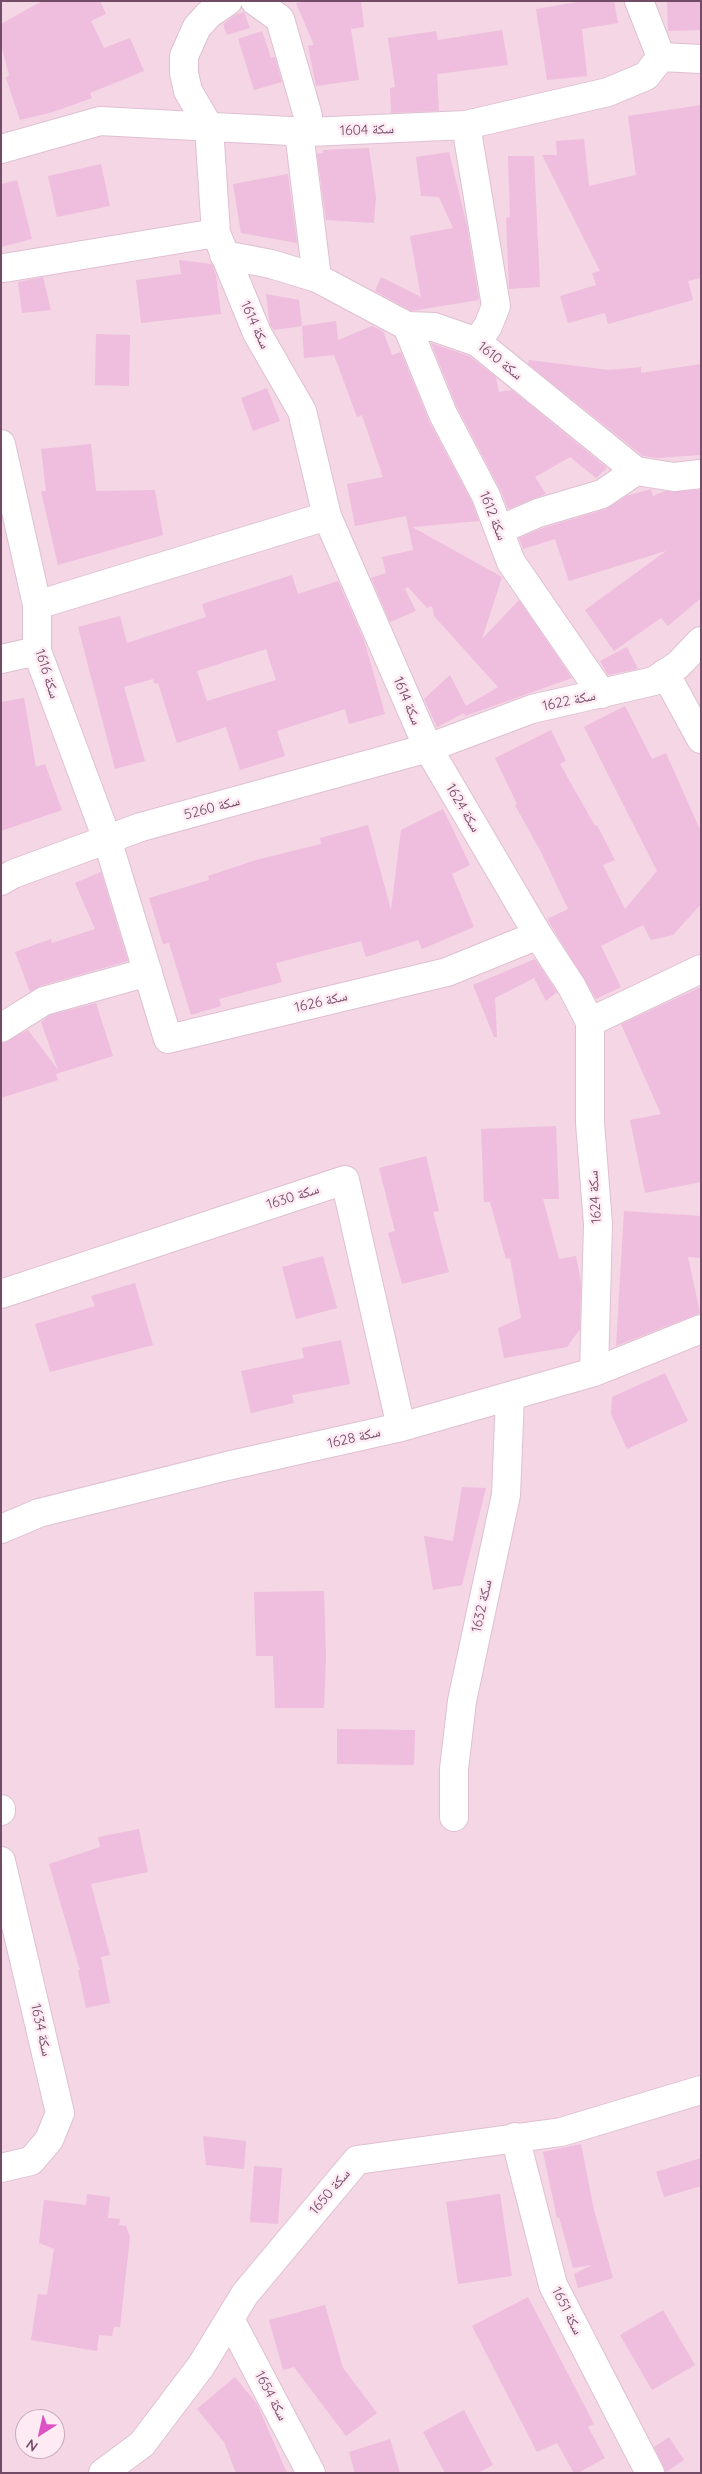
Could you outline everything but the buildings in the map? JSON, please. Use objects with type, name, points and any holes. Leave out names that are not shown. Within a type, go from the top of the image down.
[{"type":"street","points":[[209,127],[188,91],[184,73],[184,56],[197,28],[209,14],[228,1]]},
{"type":"street","points":[[255,1],[280,18],[308,116],[304,132],[317,278]]},
{"type":"street","points":[[639,1],[661,57],[701,58]]},
{"type":"street","name":"سكة 1604","points":[[1,150],[100,121],[304,132],[466,125],[608,92],[646,76],[661,57]]},
{"type":"street","points":[[466,125],[496,306],[488,326],[477,342]]},
{"type":"street","name":"سكة 1614","points":[[209,127],[220,244],[257,333],[302,411],[328,516],[428,748]]},
{"type":"street","points":[[4,268],[220,244]]},
{"type":"street","name":"سكة 1610","points":[[220,244],[271,264],[317,278],[407,326],[434,327],[477,342],[636,471]]},
{"type":"street","name":"سكة 1612","points":[[407,326],[443,414],[486,496],[511,562],[602,694]]},
{"type":"street","name":"سكة 1616","points":[[1,444],[37,604],[37,651],[107,839]]},
{"type":"street","points":[[498,530],[538,513],[602,494],[636,471],[674,476],[701,474]]},
{"type":"street","points":[[37,604],[328,516]]},
{"type":"street","name":"سكة 1622","points":[[428,748],[532,709],[654,681],[678,665],[701,641]]},
{"type":"street","points":[[1,659],[37,651]]},
{"type":"street","points":[[665,674],[701,739]]},
{"type":"street","name":"سكة 5260","points":[[1,881],[14,874],[141,827],[428,748]]},
{"type":"street","name":"سكة 1624","points":[[428,748],[538,935],[572,987],[590,1022],[590,1123],[598,1224],[594,1372]]},
{"type":"street","name":"سكة 1626","points":[[107,839],[168,1039],[447,972],[538,935]]},
{"type":"street","points":[[590,1022],[701,969]]},
{"type":"street","points":[[1,1028],[44,1001],[148,972]]},
{"type":"street","name":"سكة 1630","points":[[1,1294],[345,1180],[401,1427]]},
{"type":"street","name":"سكة 1628","points":[[1,1529],[39,1513],[227,1466],[401,1427],[594,1372],[701,1329]]},
{"type":"street","name":"سكة 1632","points":[[454,1817],[454,1770],[462,1701],[506,1495],[510,1396]]},
{"type":"street","name":"سكة 1634","points":[[1,1861],[60,2113],[49,2140],[31,2162],[1,2168]]},
{"type":"street","name":"سكة 1650","points":[[103,2473],[142,2444],[202,2366],[245,2294],[357,2160],[561,2132],[701,2090]]},
{"type":"street","name":"سكة 1651","points":[[515,2138],[553,2285],[650,2473]]},
{"type":"street","name":"سكة 1654","points":[[230,2319],[311,2473]]},
{"type":"shaded area","points":[[1,1],[701,1],[701,2473],[1,2473]]}]
